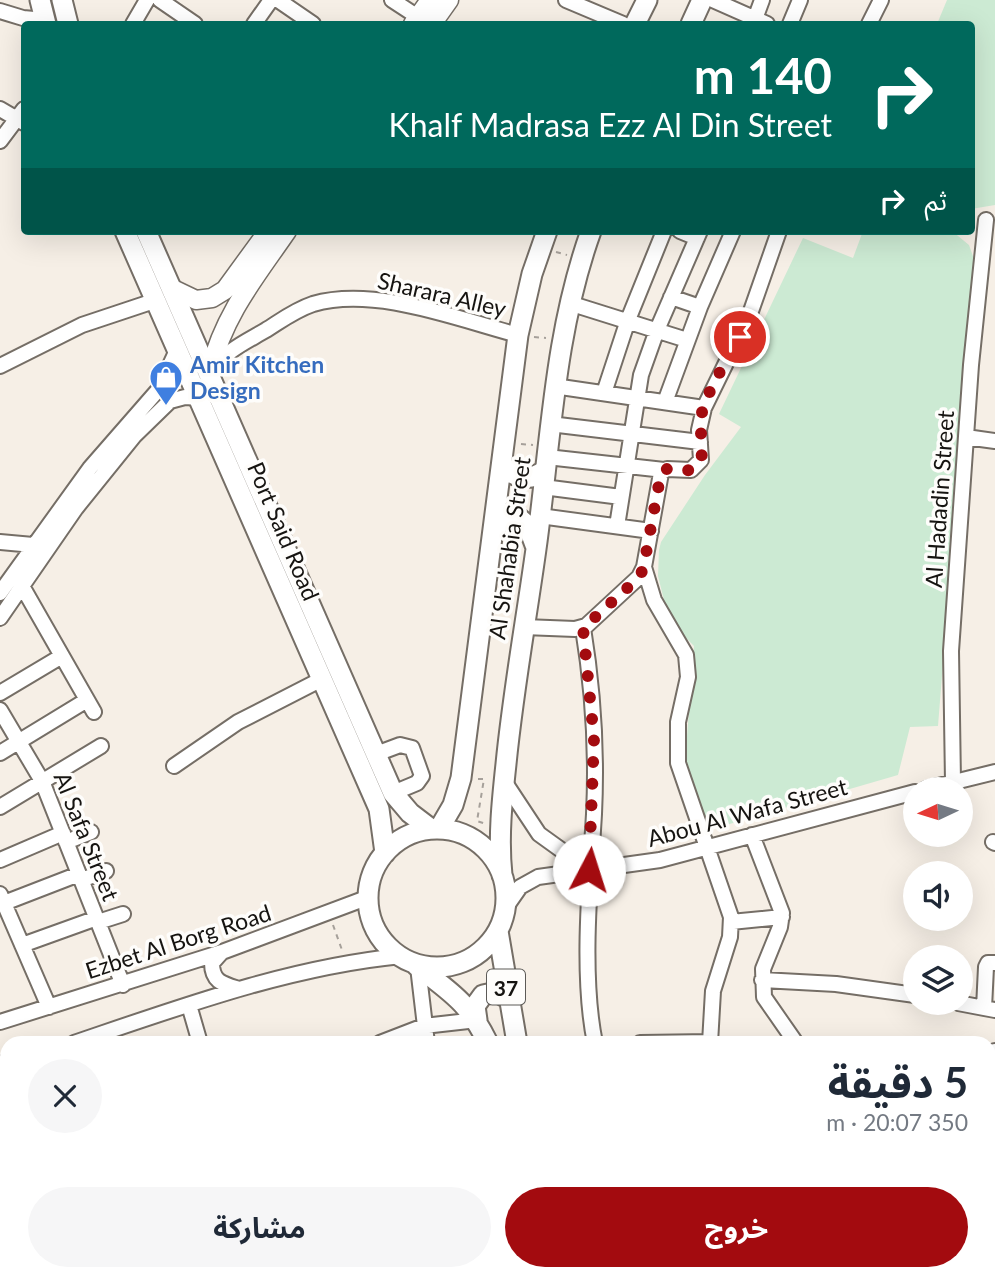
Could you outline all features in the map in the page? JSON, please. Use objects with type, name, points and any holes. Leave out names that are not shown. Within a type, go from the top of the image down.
[{"type":"highway","points":[[40,0],[45,21]]},
{"type":"highway","points":[[636,21],[647,0]]},
{"type":"highway","points":[[692,21],[702,0]]},
{"type":"highway","name":"Port Said Road","points":[[128,235],[210,372],[393,793],[410,813],[435,829]]},
{"type":"highway","name":"Port Said Road","points":[[147,235],[178,348],[279,586],[380,809],[385,853]]},
{"type":"highway","name":"Al Shahabia Street","points":[[502,875],[500,828],[504,781],[536,550],[554,386],[569,303],[590,235]]},
{"type":"highway","name":"Al Shahabia Street","points":[[435,829],[453,805],[461,778],[519,335],[544,239]]},
{"type":"highway","points":[[503,465],[514,475],[524,478],[536,476],[546,465]]},
{"type":"highway","points":[[495,529],[504,519],[521,519],[528,526],[536,550]]},
{"type":"highway","points":[[261,544],[274,545],[280,533]]},
{"type":"highway","points":[[279,586],[287,574],[297,576]]},
{"type":"highway","points":[[435,829],[460,832],[478,842],[493,857],[502,875],[506,907],[498,931],[482,950],[461,962],[437,967],[410,962],[386,943],[375,926],[369,897],[373,874],[385,853],[410,834],[435,829]]},
{"type":"highway","name":"37","points":[[498,931],[516,1036]]},
{"type":"highway","name":"37","points":[[410,962],[450,989],[477,1020],[485,1036]]},
{"type":"highway","points":[[477,1020],[475,1006],[484,995],[497,992],[509,999]]},
{"type":"main road","points":[[421,21],[430,0]]},
{"type":"main road","points":[[422,21],[449,0]]},
{"type":"main road","points":[[165,294],[196,300],[221,294],[265,235]]},
{"type":"main road","points":[[210,372],[228,316],[284,235]]},
{"type":"street","points":[[135,21],[148,0]]},
{"type":"street","points":[[160,0],[191,21]]},
{"type":"street","points":[[256,21],[271,0]]},
{"type":"street","points":[[278,0],[309,21]]},
{"type":"street","points":[[392,0],[420,21]]},
{"type":"street","points":[[566,0],[616,21]]},
{"type":"street","points":[[713,0],[759,21]]},
{"type":"street","points":[[761,21],[762,0]]},
{"type":"street","points":[[791,21],[800,0]]},
{"type":"street","points":[[870,21],[881,0]]},
{"type":"street","points":[[0,11],[37,21]]},
{"type":"street","points":[[0,109],[21,117],[1,140]]},
{"type":"street","points":[[1,140],[21,132]]},
{"type":"street","name":"Al Hadadin Street","points":[[953,777],[951,652],[966,437],[991,219]]},
{"type":"street","points":[[604,393],[628,320],[662,235]]},
{"type":"street","points":[[617,526],[636,398],[657,330],[698,235]]},
{"type":"street","points":[[665,402],[700,307],[731,235]]},
{"type":"street","points":[[546,465],[626,465],[686,471],[695,468],[702,456],[700,442],[704,408],[750,314],[778,235]]},
{"type":"street","points":[[0,366],[94,320],[165,294]]},
{"type":"street","points":[[671,297],[700,307]]},
{"type":"street","name":"Sharara Alley","points":[[210,372],[233,348],[283,318],[311,305],[342,299],[381,300],[519,335]]},
{"type":"street","points":[[569,303],[687,340]]},
{"type":"street","points":[[0,593],[106,448],[159,389],[178,348]]},
{"type":"street","points":[[554,386],[704,408]]},
{"type":"street","points":[[0,618],[90,489],[142,428],[170,401],[185,397],[200,398]]},
{"type":"street","points":[[550,424],[700,442]]},
{"type":"street","points":[[966,437],[995,441]]},
{"type":"street","points":[[546,465],[621,497]]},
{"type":"street","points":[[524,627],[583,628],[636,580],[644,566],[664,470]]},
{"type":"street","points":[[540,516],[651,531]]},
{"type":"street","points":[[0,542],[33,545]]},
{"type":"street","points":[[644,566],[652,595],[680,641],[688,662],[687,684],[678,722],[677,755],[684,788],[707,847],[731,922],[730,937],[713,991],[710,1036]]},
{"type":"street","points":[[0,753],[91,706],[22,586]]},
{"type":"street","points":[[583,628],[594,739],[589,870],[590,1003],[593,1036]]},
{"type":"street","points":[[0,693],[62,656]]},
{"type":"street","points":[[174,766],[238,722],[322,679]]},
{"type":"street","name":"Al Safa Street","points":[[0,711],[42,782],[123,985]]},
{"type":"street","points":[[376,754],[400,745],[412,748],[422,776],[417,783],[393,793]]},
{"type":"street","points":[[0,807],[102,746]]},
{"type":"street","points":[[973,777],[995,772]]},
{"type":"street","points":[[504,781],[539,834],[558,851],[589,870]]},
{"type":"street","name":"Abou Al Wafa Street","points":[[506,907],[520,887],[534,878],[648,862],[903,795]]},
{"type":"street","points":[[0,860],[64,838],[92,832]]},
{"type":"street","points":[[752,835],[782,917],[762,980],[768,1007],[791,1036]]},
{"type":"street","points":[[49,1007],[2,899],[106,871]]},
{"type":"street","name":"Ezbet Al Borg Road","points":[[0,1021],[123,985],[222,952],[330,914],[369,897]]},
{"type":"street","points":[[22,945],[122,914]]},
{"type":"street","points":[[731,922],[782,917]]},
{"type":"street","points":[[222,952],[212,963],[214,977],[219,983],[239,989]]},
{"type":"street","points":[[94,1036],[239,989],[347,964],[410,962],[425,1036]]},
{"type":"street","points":[[990,1009],[986,967],[988,963],[995,963]]},
{"type":"street","points":[[762,980],[844,985],[903,993]]},
{"type":"street","points":[[188,1004],[198,1036]]},
{"type":"street","points":[[398,1036],[424,1026],[477,1020]]},
{"type":"path","points":[[544,239],[581,260]]},
{"type":"path","points":[[519,335],[561,340]]},
{"type":"path","points":[[505,443],[546,465]]},
{"type":"path","points":[[461,778],[484,779],[477,821],[500,828]]},
{"type":"path","points":[[330,914],[347,964]]},
{"type":"green space","points":[[947,0],[995,0],[995,205],[975,208],[975,21],[938,21]]},
{"type":"green space","points":[[862,235],[957,235],[969,245],[975,262],[938,726],[910,727],[898,775],[702,832],[684,775],[694,646],[678,630],[666,608],[658,576],[661,542],[705,475],[741,427],[719,414],[803,238],[853,258]]},
{"type":"place","name":"Amir Kitchen Design","points":[[166,407]]},
{"type":"route","points":[[589,870],[594,796],[594,739],[591,684],[583,628],[641,574],[661,473],[667,469],[691,470],[701,460],[699,430],[704,408],[740,337]]}]
